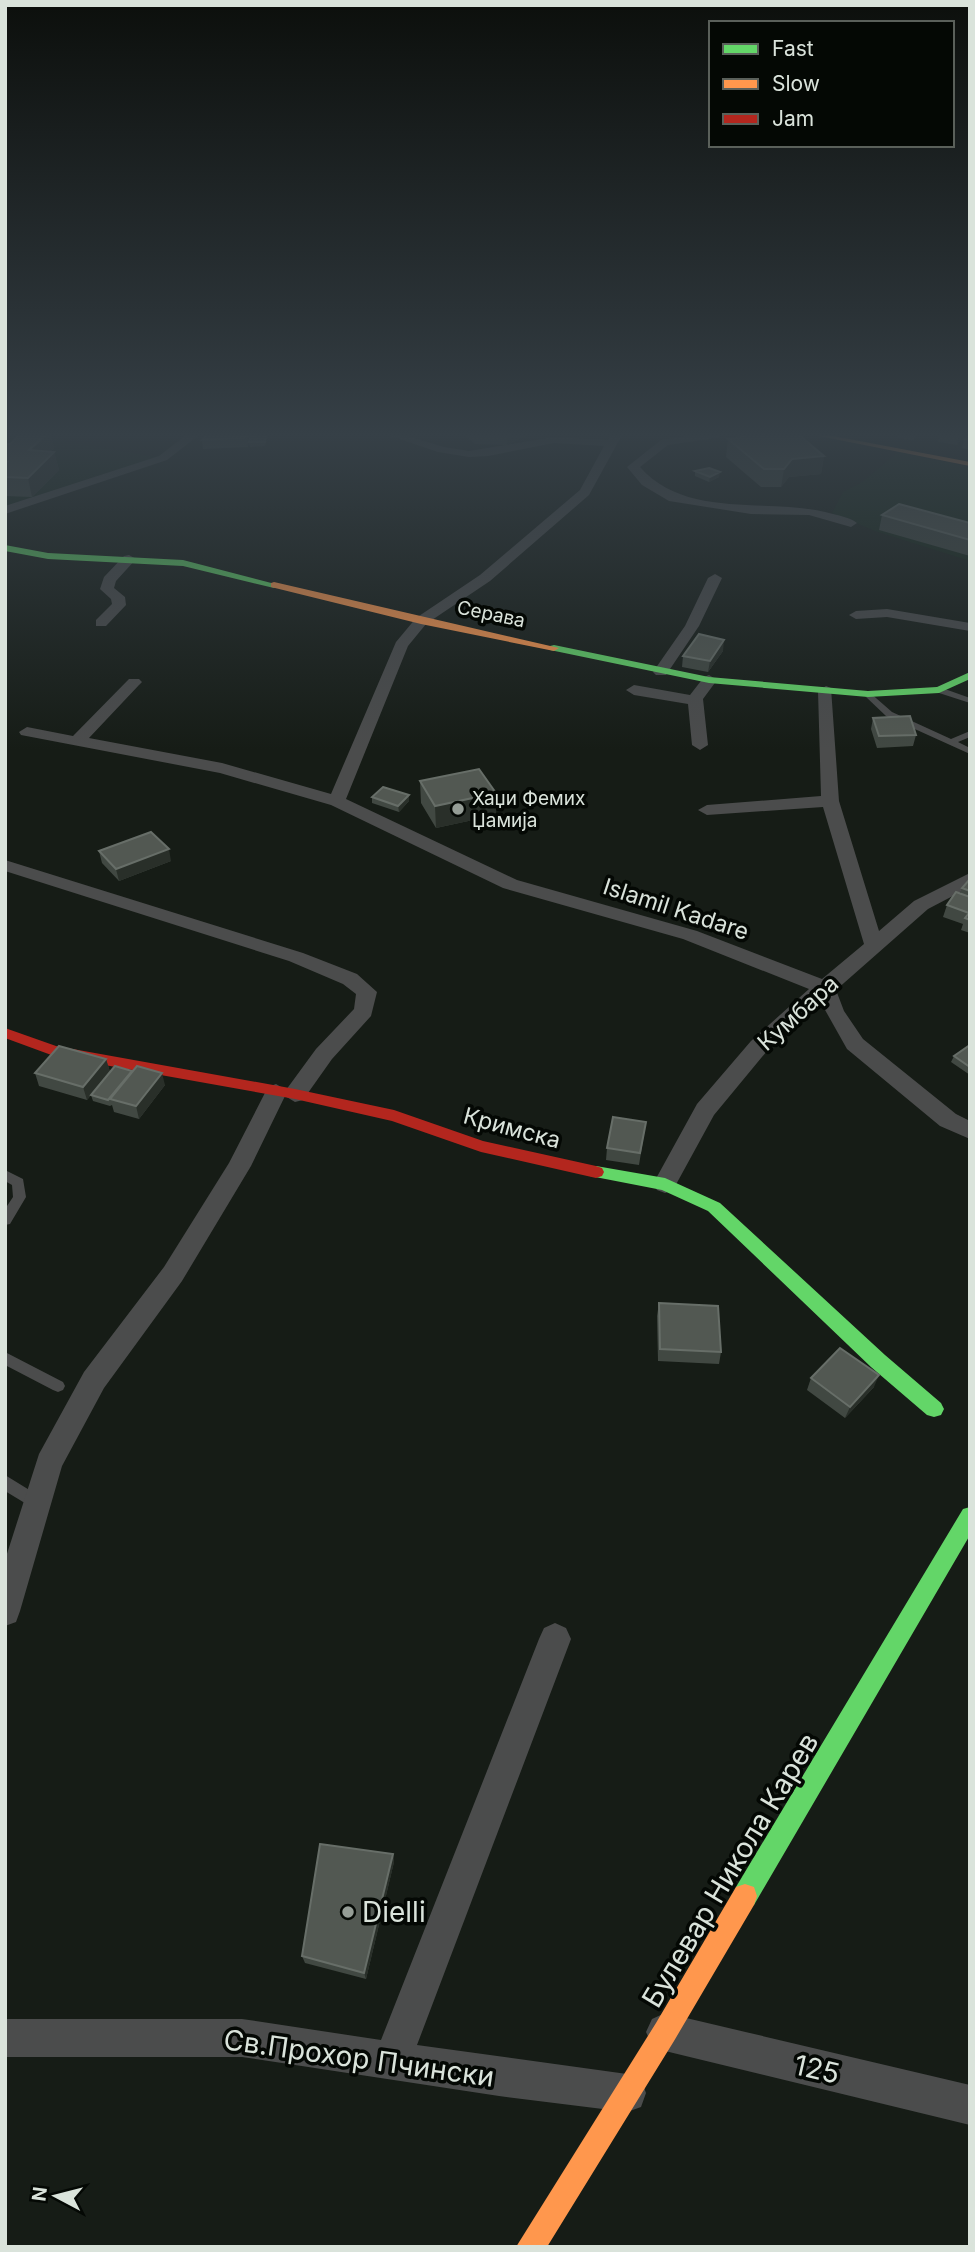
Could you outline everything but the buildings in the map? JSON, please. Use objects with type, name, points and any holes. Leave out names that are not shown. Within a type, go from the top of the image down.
[{"type":"street","points":[[337,801],[401,645],[421,621],[485,578],[529,540]]},
{"type":"street","name":"Серава","points":[[5,548],[48,556],[183,563],[421,621],[709,680],[867,694],[939,690],[970,676]]},
{"type":"street","points":[[101,623],[119,605],[118,597],[107,589],[109,580],[129,559]]},
{"type":"street","points":[[661,672],[677,652],[704,605],[715,578]]},
{"type":"street","points":[[856,615],[887,613],[969,635],[970,611]]},
{"type":"street","points":[[700,746],[695,699],[709,680]]},
{"type":"street","points":[[77,741],[134,682]]},
{"type":"street","points":[[634,690],[679,700],[695,699]]},
{"type":"street","points":[[826,691],[830,801],[874,945]]},
{"type":"street","name":"Islamil Kadare","points":[[27,732],[222,768],[337,801],[510,884],[690,935],[825,988]]},
{"type":"street","points":[[707,810],[830,801]]},
{"type":"street","points":[[5,865],[296,957],[350,979],[367,992],[364,1011],[286,1093],[173,1274],[94,1380],[49,1463],[5,1611]]},
{"type":"street","name":"Кумбара","points":[[665,1184],[705,1110],[759,1046],[805,1002],[921,905],[970,879]]},
{"type":"street","points":[[825,988],[834,1011],[855,1044],[948,1120],[970,1131]]},
{"type":"street","name":"Кримска","points":[[5,1033],[54,1051],[286,1093],[394,1116],[481,1146],[577,1169],[665,1184],[714,1207],[878,1361],[934,1409]]},
{"type":"street","name":"Булевар Никола Карев","points":[[530,2247],[666,2032],[970,1516]]},
{"type":"street","points":[[392,2061],[555,1639]]},
{"type":"street","name":"125","points":[[666,2032],[970,2105]]},
{"type":"street","name":"Св.Прохор Пчински","points":[[5,2038],[242,2038],[627,2093]]},
{"type":"lane","points":[[939,690],[970,701]]},
{"type":"lane","points":[[867,694],[889,714],[970,751]]},
{"type":"lane","points":[[951,742],[970,734]]},
{"type":"lane","points":[[5,1175],[18,1182],[20,1197],[5,1220]]},
{"type":"lane","points":[[5,1358],[58,1386]]},
{"type":"lane","points":[[5,1482],[38,1504]]},
{"type":"shaded area","points":[[904,540],[970,540],[970,561]]},
{"type":"traffic: fast","points":[[5,548],[48,556],[183,563],[274,585]]},
{"type":"traffic: fast","points":[[554,648],[709,680],[868,694],[939,690],[970,675]]},
{"type":"traffic: fast","points":[[596,1172],[665,1184],[714,1207],[878,1361],[934,1409]]},
{"type":"traffic: fast","points":[[745,1896],[970,1516]]},
{"type":"traffic: slow","points":[[274,585],[421,621],[554,648]]},
{"type":"traffic: slow","points":[[530,2247],[665,2032],[745,1896]]},
{"type":"traffic: jam","points":[[5,1033],[54,1051],[295,1094],[394,1116],[481,1146],[596,1172]]},
{"type":"place","name":"Хаџи Фемих Џамија","points":[[458,809]]},
{"type":"place","name":"Dielli","points":[[348,1912]]}]
